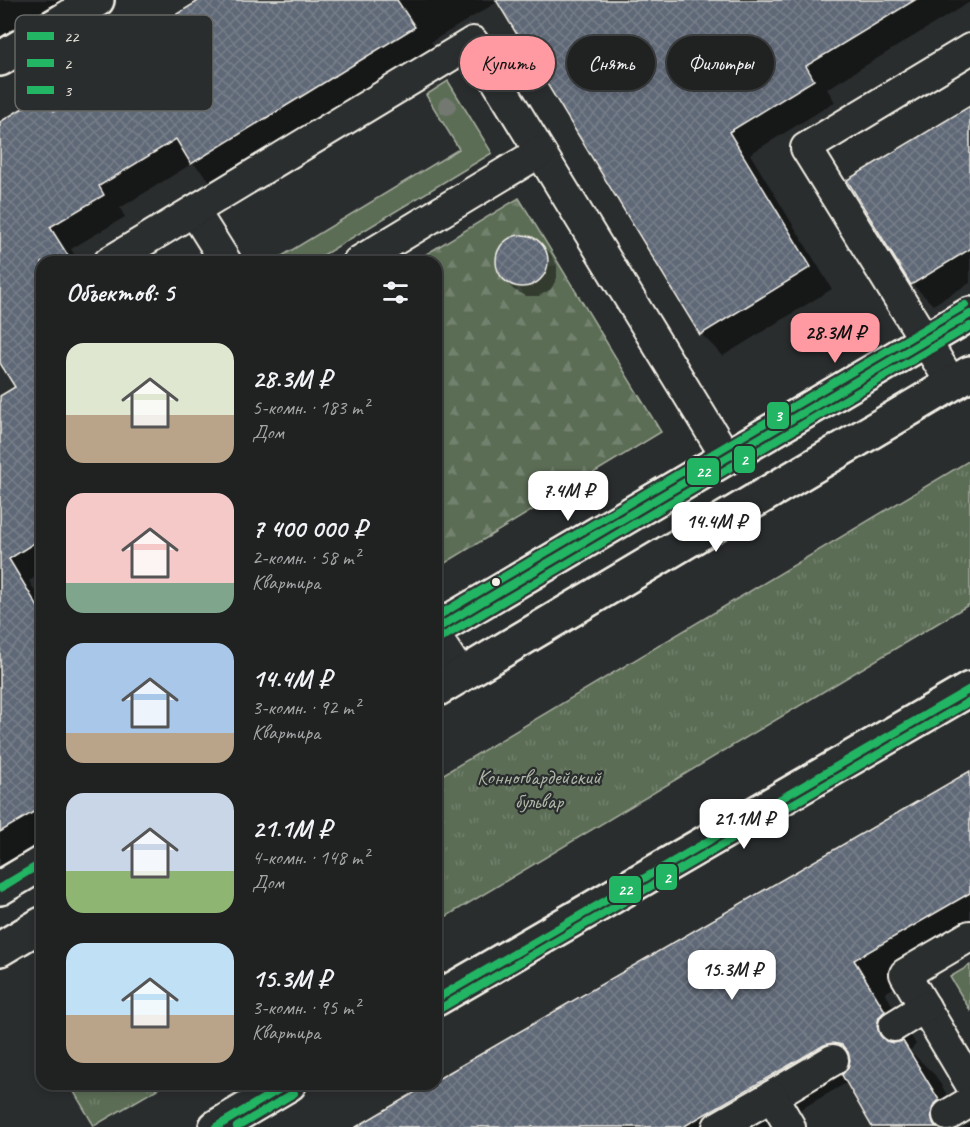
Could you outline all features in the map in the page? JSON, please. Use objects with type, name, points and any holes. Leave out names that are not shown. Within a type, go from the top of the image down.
[{"type":"street","points":[[72,15],[97,0]]},
{"type":"street","points":[[0,59],[15,50]]},
{"type":"street","points":[[442,625],[970,314]]},
{"type":"street","points":[[449,683],[961,379]]},
{"type":"street","points":[[442,996],[970,689]]},
{"type":"street","points":[[0,888],[36,867]]},
{"type":"street","points":[[0,949],[36,928]]},
{"type":"street","points":[[216,1127],[279,1090]]},
{"type":"lane","points":[[119,256],[473,42],[726,458]]},
{"type":"lane","points":[[961,379],[924,340],[806,148],[970,49]]},
{"type":"lane","points":[[368,256],[540,152]]},
{"type":"lane","points":[[194,211],[222,256]]},
{"type":"lane","points":[[442,658],[449,683]]},
{"type":"lane","points":[[970,936],[905,974],[970,1083]]},
{"type":"lane","points":[[894,1026],[925,1007]]},
{"type":"lane","points":[[718,1127],[833,1060]]},
{"type":"lane","points":[[772,1096],[789,1127]]},
{"type":"green space","points":[[448,81],[492,153],[322,256],[282,256],[459,149],[426,95]]},
{"type":"green space","points":[[519,198],[661,432],[442,565],[442,256],[423,256]]},
{"type":"green space","name":"Конногвардейский бульвар","points":[[970,460],[970,604],[442,919],[442,775]]},
{"type":"green space","points":[[970,965],[970,1010],[950,977]]},
{"type":"green space","points":[[73,1090],[155,1090],[94,1126]]},
{"type":"building","points":[[200,0],[397,0],[415,27],[191,164],[176,139],[99,186],[104,195],[50,227],[68,256],[36,256],[36,542],[9,559],[36,604],[36,811],[0,832],[0,396],[15,387],[0,363],[0,122],[18,111],[213,111],[213,15],[175,15]]},
{"type":"building","points":[[496,0],[915,0],[806,66],[814,80],[729,132],[811,267],[700,335],[551,90],[555,90],[555,36],[518,36]]},
{"type":"building","points":[[970,106],[970,249],[911,285],[847,180]]},
{"type":"building","points":[[517,235],[527,235],[541,242],[548,261],[541,280],[527,287],[517,287],[507,283],[500,276],[496,266],[496,256],[500,246],[507,239]]},
{"type":"building","points":[[970,771],[970,893],[854,960],[885,1011],[879,1017],[877,1026],[880,1035],[886,1041],[894,1043],[903,1041],[939,1100],[933,1106],[931,1115],[936,1127],[872,1127],[842,1075],[848,1068],[850,1060],[848,1052],[842,1045],[833,1043],[824,1045],[683,1127],[356,1127],[419,1090],[442,1090],[442,1077]]},
{"type":"transit line","name":"3","points":[[442,613],[965,305]]},
{"type":"transit line","name":"22","points":[[442,625],[970,314]]},
{"type":"transit line","name":"2","points":[[442,637],[970,326]]},
{"type":"transit line","name":"22","points":[[442,996],[970,689]]},
{"type":"transit line","name":"2","points":[[442,1007],[970,701]]},
{"type":"transit line","name":"22","points":[[0,888],[36,867]]},
{"type":"transit line","name":"22","points":[[216,1127],[278,1090]]},
{"type":"transit line","name":"2","points":[[237,1127],[294,1093]]}]
